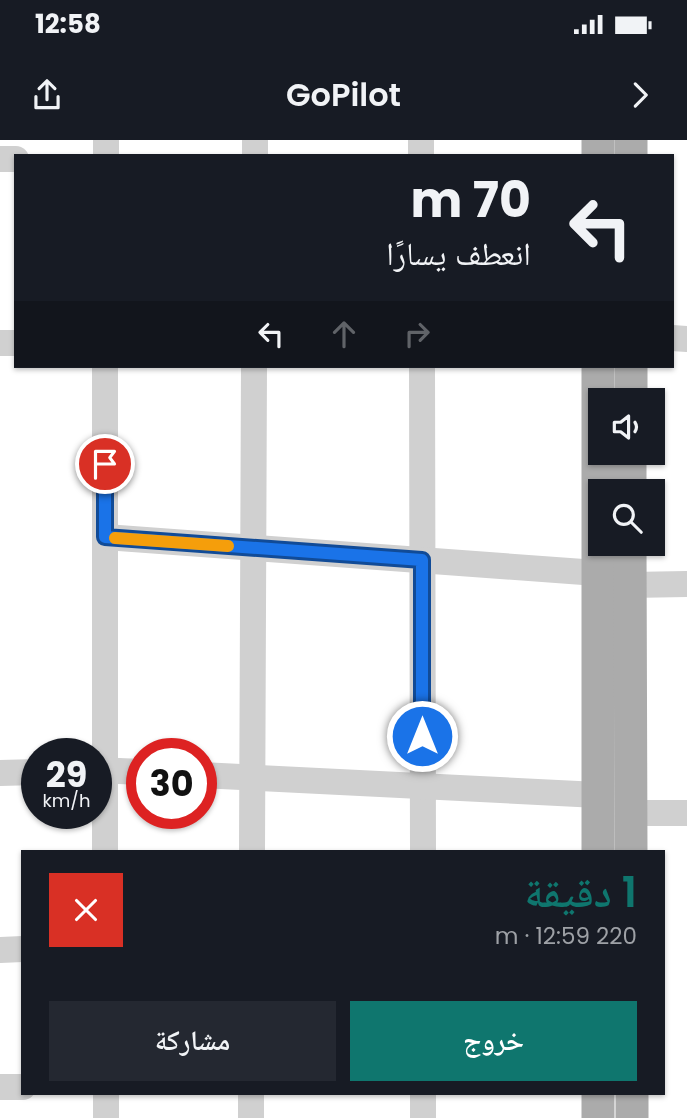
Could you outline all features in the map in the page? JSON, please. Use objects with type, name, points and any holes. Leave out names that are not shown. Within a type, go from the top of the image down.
[{"type":"main road","points":[[598,368],[598,850]]},
{"type":"main road","points":[[631,368],[631,388]]},
{"type":"main road","points":[[630,556],[631,850]]},
{"type":"main road","points":[[598,1095],[598,1118]]},
{"type":"main road","points":[[632,1095],[632,1118]]},
{"type":"street","points":[[101,738],[105,368]]},
{"type":"street","points":[[252,850],[254,368]]},
{"type":"street","points":[[422,368],[423,850]]},
{"type":"street","points":[[105,537],[597,573]]},
{"type":"street","points":[[630,585],[687,584]]},
{"type":"street","points":[[0,773],[21,772]]},
{"type":"street","points":[[217,776],[598,795]]},
{"type":"street","points":[[631,813],[687,813]]},
{"type":"street","points":[[104,829],[105,850]]},
{"type":"street","points":[[0,950],[21,949]]},
{"type":"street","points":[[0,1087],[21,1087]]},
{"type":"street","points":[[106,1095],[106,1118]]},
{"type":"street","points":[[251,1095],[251,1118]]},
{"type":"street","points":[[423,1095],[423,1118]]},
{"type":"slow traffic","points":[[115,538],[228,546]]},
{"type":"route","points":[[105,464],[105,537],[422,560],[422,736]]}]
